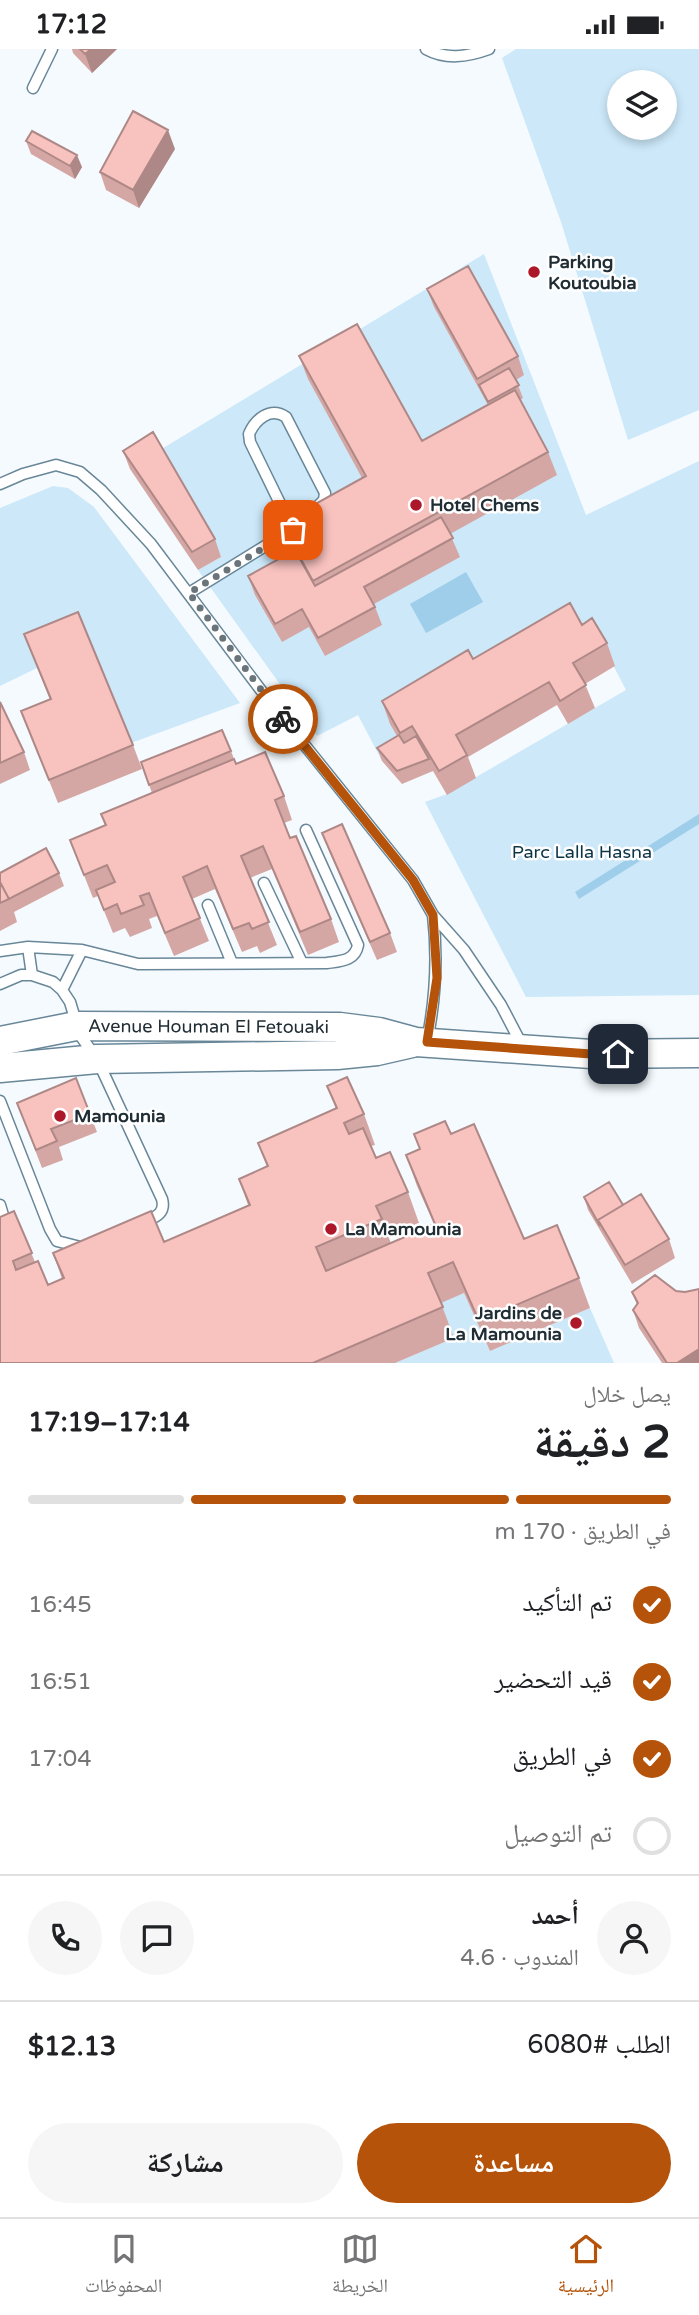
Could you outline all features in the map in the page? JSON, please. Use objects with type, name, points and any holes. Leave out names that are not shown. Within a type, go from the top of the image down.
[{"type":"street","name":"Avenue Houman El Fetouaki","points":[[0,1041],[76,1026],[340,1027],[422,1042],[591,1054],[699,1053]]},
{"type":"street","name":"Avenue Houman El Fetouaki","points":[[0,1068],[97,1059],[337,1055],[422,1042]]},
{"type":"lane","points":[[33,88],[52,49]]},
{"type":"lane","points":[[426,49],[438,56],[458,57],[489,49]]},
{"type":"lane","points":[[189,593],[301,522],[324,500],[322,485],[286,417],[272,412],[258,419],[253,425],[249,434],[250,442],[301,522]]},
{"type":"lane","points":[[0,484],[56,465],[80,472],[151,544],[266,697],[413,880],[433,915],[464,950],[501,1005],[524,1048]]},
{"type":"lane","points":[[0,951],[28,947],[82,950],[138,964],[327,963],[352,958],[358,945],[306,830]]},
{"type":"lane","points":[[264,883],[302,963]]},
{"type":"lane","points":[[208,905],[232,963]]},
{"type":"lane","points":[[422,1042],[437,978],[433,915]]},
{"type":"lane","points":[[28,947],[32,975]]},
{"type":"lane","points":[[62,990],[82,950]]},
{"type":"lane","points":[[0,984],[10,978],[32,975],[53,982],[69,1002],[76,1026],[97,1059],[163,1203],[161,1213],[133,1228]]},
{"type":"lane","points":[[0,1101],[50,1230],[58,1241],[71,1246],[96,1246]]},
{"type":"lane","points":[[0,1205],[3,1215],[0,1226]]},
{"type":"green space","points":[[516,49],[699,49],[699,410],[628,440],[561,222],[502,58]]},
{"type":"green space","name":"Parc Lalla Hasna","points":[[484,254],[586,515],[699,461],[699,995],[526,997],[425,802],[447,794],[626,690],[601,642],[391,724],[404,748],[382,761],[358,715],[317,736],[198,570],[221,557],[160,450]]},
{"type":"green space","points":[[53,486],[68,488],[94,507],[240,703],[131,743],[37,668],[0,686],[0,508]]},
{"type":"green space","name":"Jardins de La Mamounia","points":[[464,1293],[490,1351],[590,1308],[614,1363],[395,1363],[454,1338],[439,1303]]},
{"type":"shaded area","points":[[466,572],[483,602],[426,633],[410,604]]},
{"type":"shaded area","points":[[699,814],[699,824],[579,899],[575,892]]},
{"type":"building","points":[[133,111],[168,130],[133,190],[100,172]]},
{"type":"building","points":[[32,131],[77,155],[70,166],[26,141]]},
{"type":"building","points":[[468,266],[518,356],[477,379],[427,289]]},
{"type":"building","points":[[357,324],[422,441],[515,390],[548,452],[313,581],[281,523],[366,476],[299,356]]},
{"type":"building","points":[[509,368],[519,385],[488,402],[479,385]]},
{"type":"building","points":[[153,432],[215,539],[192,552],[123,451]]},
{"type":"building","points":[[441,517],[453,538],[364,587],[375,607],[318,638],[302,609],[275,624],[248,576],[295,550],[315,586]]},
{"type":"building","points":[[570,603],[582,625],[592,618],[607,643],[573,663],[586,685],[560,701],[549,682],[456,735],[467,755],[439,771],[412,726],[400,733],[382,701],[468,650],[473,659]]},
{"type":"building","points":[[78,612],[133,745],[49,780],[21,711],[51,699],[24,634]]},
{"type":"building","points":[[0,702],[24,752],[0,763]]},
{"type":"building","points":[[222,730],[231,751],[149,785],[141,762]]},
{"type":"building","points":[[399,735],[404,743],[416,736],[429,759],[397,771],[377,748]]},
{"type":"building","points":[[265,752],[284,796],[275,800],[290,838],[296,836],[331,919],[300,932],[263,846],[241,856],[269,922],[252,929],[249,923],[233,929],[207,866],[183,877],[200,918],[165,933],[149,893],[140,896],[144,905],[121,914],[117,904],[104,910],[96,890],[115,882],[107,865],[84,875],[70,840],[106,825],[101,814],[234,759],[236,764]]},
{"type":"building","points":[[342,824],[390,933],[370,942],[322,833]]},
{"type":"building","points":[[46,848],[59,873],[9,899],[0,882],[0,873]]},
{"type":"building","points":[[0,882],[9,899],[0,903]]},
{"type":"building","name":"La Mamounia","points":[[347,1077],[364,1114],[344,1123],[349,1134],[363,1128],[376,1158],[390,1152],[408,1192],[376,1206],[382,1219],[316,1247],[326,1271],[435,1224],[406,1155],[420,1149],[414,1134],[445,1121],[451,1134],[474,1124],[524,1239],[557,1225],[579,1278],[479,1321],[453,1262],[428,1273],[443,1307],[313,1363],[0,1363],[0,1217],[14,1211],[32,1253],[13,1261],[16,1270],[38,1261],[48,1285],[64,1278],[53,1253],[151,1211],[164,1242],[250,1205],[239,1179],[268,1166],[258,1143],[337,1108],[327,1086]]},
{"type":"building","points":[[76,1078],[90,1114],[51,1129],[57,1141],[36,1150],[17,1103]]},
{"type":"building","points":[[609,1182],[623,1205],[598,1220],[600,1226],[584,1197]]},
{"type":"building","points":[[641,1194],[669,1239],[625,1265],[598,1220]]},
{"type":"building","points":[[655,1275],[676,1291],[699,1289],[699,1349],[677,1363],[667,1363],[633,1310],[638,1303],[632,1292]]},
{"type":"way so far","points":[[283,719],[189,593],[293,530]]},
{"type":"place","name":"Parking Koutoubia","points":[[534,272]]},
{"type":"place","name":"Hotel Chems","points":[[416,505]]},
{"type":"place","name":"Mamounia","points":[[60,1116]]},
{"type":"place","name":"La Mamounia","points":[[331,1229]]},
{"type":"place","name":"Jardins de La Mamounia","points":[[576,1323]]},
{"type":"route","points":[[283,719],[413,880],[433,915],[437,978],[427,1042],[618,1054]]}]
